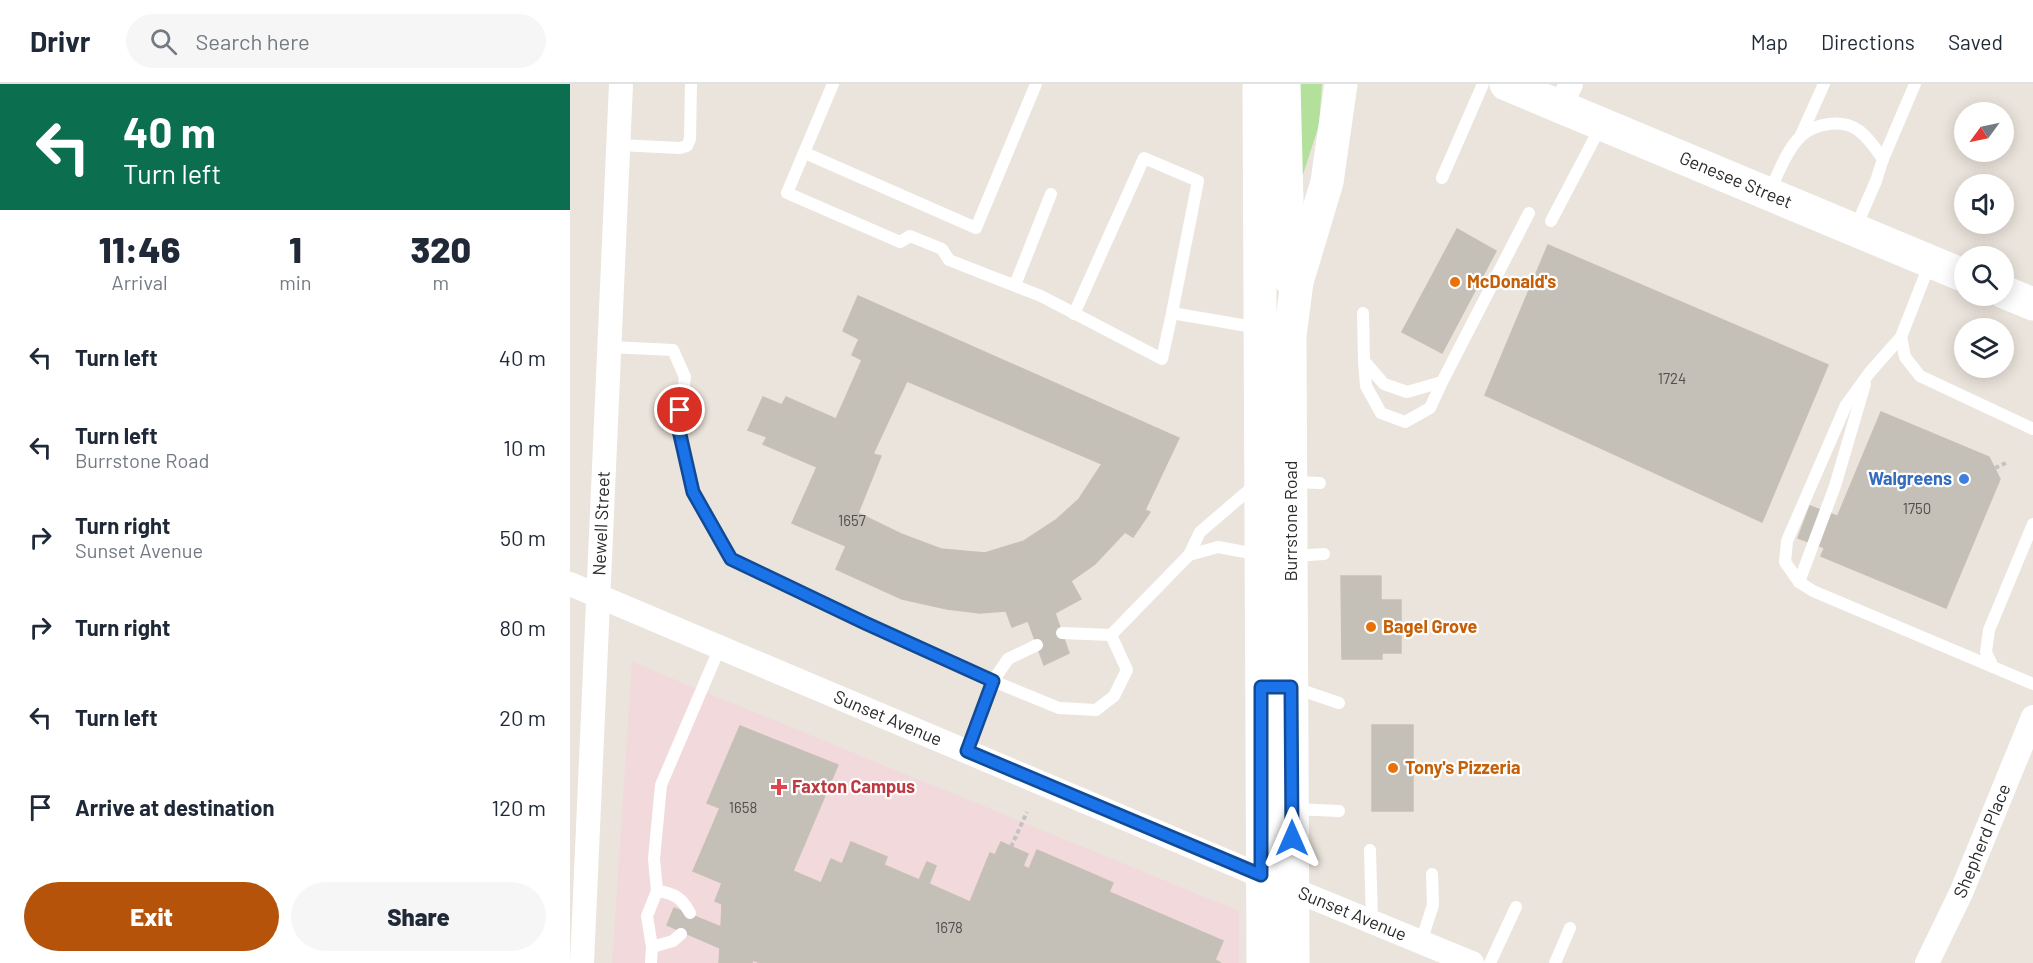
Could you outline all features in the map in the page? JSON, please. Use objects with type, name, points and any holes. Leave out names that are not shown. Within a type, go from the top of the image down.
[{"type":"street","name":"Newell Street","points":[[582,963],[621,84]]},
{"type":"street","name":"Burrstone Road","points":[[1258,84],[1284,481],[1276,556],[1276,687],[1261,875],[1263,963]]},
{"type":"street","points":[[1275,332],[1284,84]]},
{"type":"street","name":"Burrstone Road","points":[[1275,332],[1297,282],[1327,182],[1341,84]]},
{"type":"street","name":"Genesee Street","points":[[1506,84],[1565,96],[1602,124],[1954,272]]},
{"type":"street","name":"Sunset Avenue","points":[[570,584],[1372,923],[1472,963]]},
{"type":"street","name":"Burrstone Road","points":[[1276,687],[1292,809],[1293,963]]},
{"type":"street","name":"Shepherd Place","points":[[1927,963],[1961,893],[2033,717]]},
{"type":"lane","points":[[619,145],[680,148],[687,146],[690,139],[691,84]]},
{"type":"lane","points":[[833,84],[787,193],[900,242],[910,236],[932,244],[942,249],[949,260],[1041,296],[1074,314],[1162,358],[1198,181],[1144,158],[1074,314]]},
{"type":"lane","points":[[804,153],[976,228],[1036,84]]},
{"type":"lane","points":[[1442,178],[1483,84]]},
{"type":"lane","points":[[1769,194],[1779,169],[1800,136],[1824,84]]},
{"type":"lane","points":[[1855,230],[1915,84]]},
{"type":"lane","points":[[1800,136],[1814,128],[1834,122],[1858,129],[1883,159]]},
{"type":"lane","points":[[1551,221],[1602,124]]},
{"type":"lane","points":[[1015,285],[1051,194]]},
{"type":"lane","points":[[1363,313],[1366,386],[1382,413],[1405,422],[1430,408],[1529,213]]},
{"type":"lane","points":[[1930,262],[1900,337],[1868,374],[1846,405],[1787,541],[1785,562],[1798,582],[1813,591],[2033,684]]},
{"type":"lane","points":[[1172,313],[1275,332]]},
{"type":"lane","points":[[1900,337],[1905,357],[1920,376],[2033,429]]},
{"type":"lane","points":[[610,347],[673,350],[685,378],[678,426],[693,492],[731,559],[865,623],[1059,708],[1096,710],[1114,696],[1127,670],[1111,635]]},
{"type":"lane","points":[[1364,360],[1384,384],[1407,392],[1442,382]]},
{"type":"lane","points":[[1798,582],[1835,486],[1868,374]]},
{"type":"lane","points":[[1062,633],[1111,635],[1189,555],[1200,532],[1284,481]]},
{"type":"lane","points":[[1993,667],[1986,652],[1989,630],[2033,524]]},
{"type":"lane","points":[[1189,555],[1218,547],[1276,556],[1324,554]]},
{"type":"lane","points":[[967,751],[993,681],[1008,659],[1037,645]]},
{"type":"lane","points":[[651,963],[652,947],[647,916],[657,891],[654,859],[661,785],[720,647]]},
{"type":"lane","points":[[1276,687],[1339,703]]},
{"type":"lane","points":[[1292,809],[1339,811]]},
{"type":"lane","points":[[1370,850],[1372,923]]},
{"type":"lane","points":[[1421,942],[1433,905],[1432,874]]},
{"type":"lane","points":[[657,891],[671,893],[683,901],[690,913]]},
{"type":"lane","points":[[1490,963],[1516,907]]},
{"type":"lane","points":[[1555,963],[1570,928]]},
{"type":"lane","points":[[652,947],[673,941],[681,934]]},
{"type":"path","points":[[1995,468],[2006,463]]},
{"type":"path","points":[[1011,847],[1027,812]]},
{"type":"shaded area","name":"Faxton Campus","points":[[632,662],[1239,911],[1239,963],[612,963]]},
{"type":"green space","points":[[1282,84],[1322,84],[1319,125],[1286,227]]},
{"type":"building","name":"McDonald's","points":[[1457,229],[1496,251],[1442,353],[1402,332]]},
{"type":"building","points":[[1548,245],[1828,365],[1762,522],[1485,395]]},
{"type":"building","points":[[858,296],[1179,438],[1145,510],[1150,512],[1133,537],[1125,532],[1095,564],[1071,581],[1081,599],[1055,613],[1069,653],[1044,665],[1028,621],[1012,627],[1006,611],[980,613],[947,609],[902,599],[836,569],[846,546],[792,523],[817,467],[763,444],[767,437],[748,430],[763,397],[782,405],[786,397],[836,419],[862,360],[852,355],[859,339],[843,331]],"holes":[[[907,381],[1102,464],[1079,499],[1056,520],[1024,541],[985,553],[941,549],[901,534],[858,513],[881,456],[873,454]]]},
{"type":"building","points":[[1881,412],[1989,457],[2000,479],[1946,608],[1821,556]]},
{"type":"building","points":[[1810,506],[1837,516],[1825,548],[1798,538]]},
{"type":"building","name":"Bagel Grove","points":[[1341,576],[1381,576],[1381,600],[1401,600],[1401,653],[1382,653],[1382,659],[1342,659]]},
{"type":"building","name":"Tony's Pizzeria","points":[[1372,725],[1413,725],[1413,811],[1372,811]]},
{"type":"building","points":[[740,726],[838,765],[793,871],[821,883],[831,859],[842,864],[851,842],[887,857],[884,865],[919,880],[927,862],[936,866],[929,884],[970,902],[990,853],[995,855],[1001,842],[1028,854],[1023,866],[1029,869],[1037,850],[1113,883],[1109,892],[1223,941],[1215,960],[1221,963],[760,963],[753,960],[752,963],[719,963],[720,948],[667,925],[674,908],[721,927],[722,904],[715,901],[722,883],[693,871],[720,808],[707,803]]},
{"type":"place","name":"McDonald's","points":[[1455,282]]},
{"type":"place","name":"Walgreens","points":[[1964,479]]},
{"type":"place","name":"Bagel Grove","points":[[1371,627]]},
{"type":"place","name":"Tony's Pizzeria","points":[[1393,768]]},
{"type":"place","name":"Faxton Campus","points":[[779,787]]},
{"type":"route","points":[[680,410],[678,426],[693,492],[731,559],[993,681],[967,751],[1261,875],[1261,687],[1291,687],[1292,838]]}]
